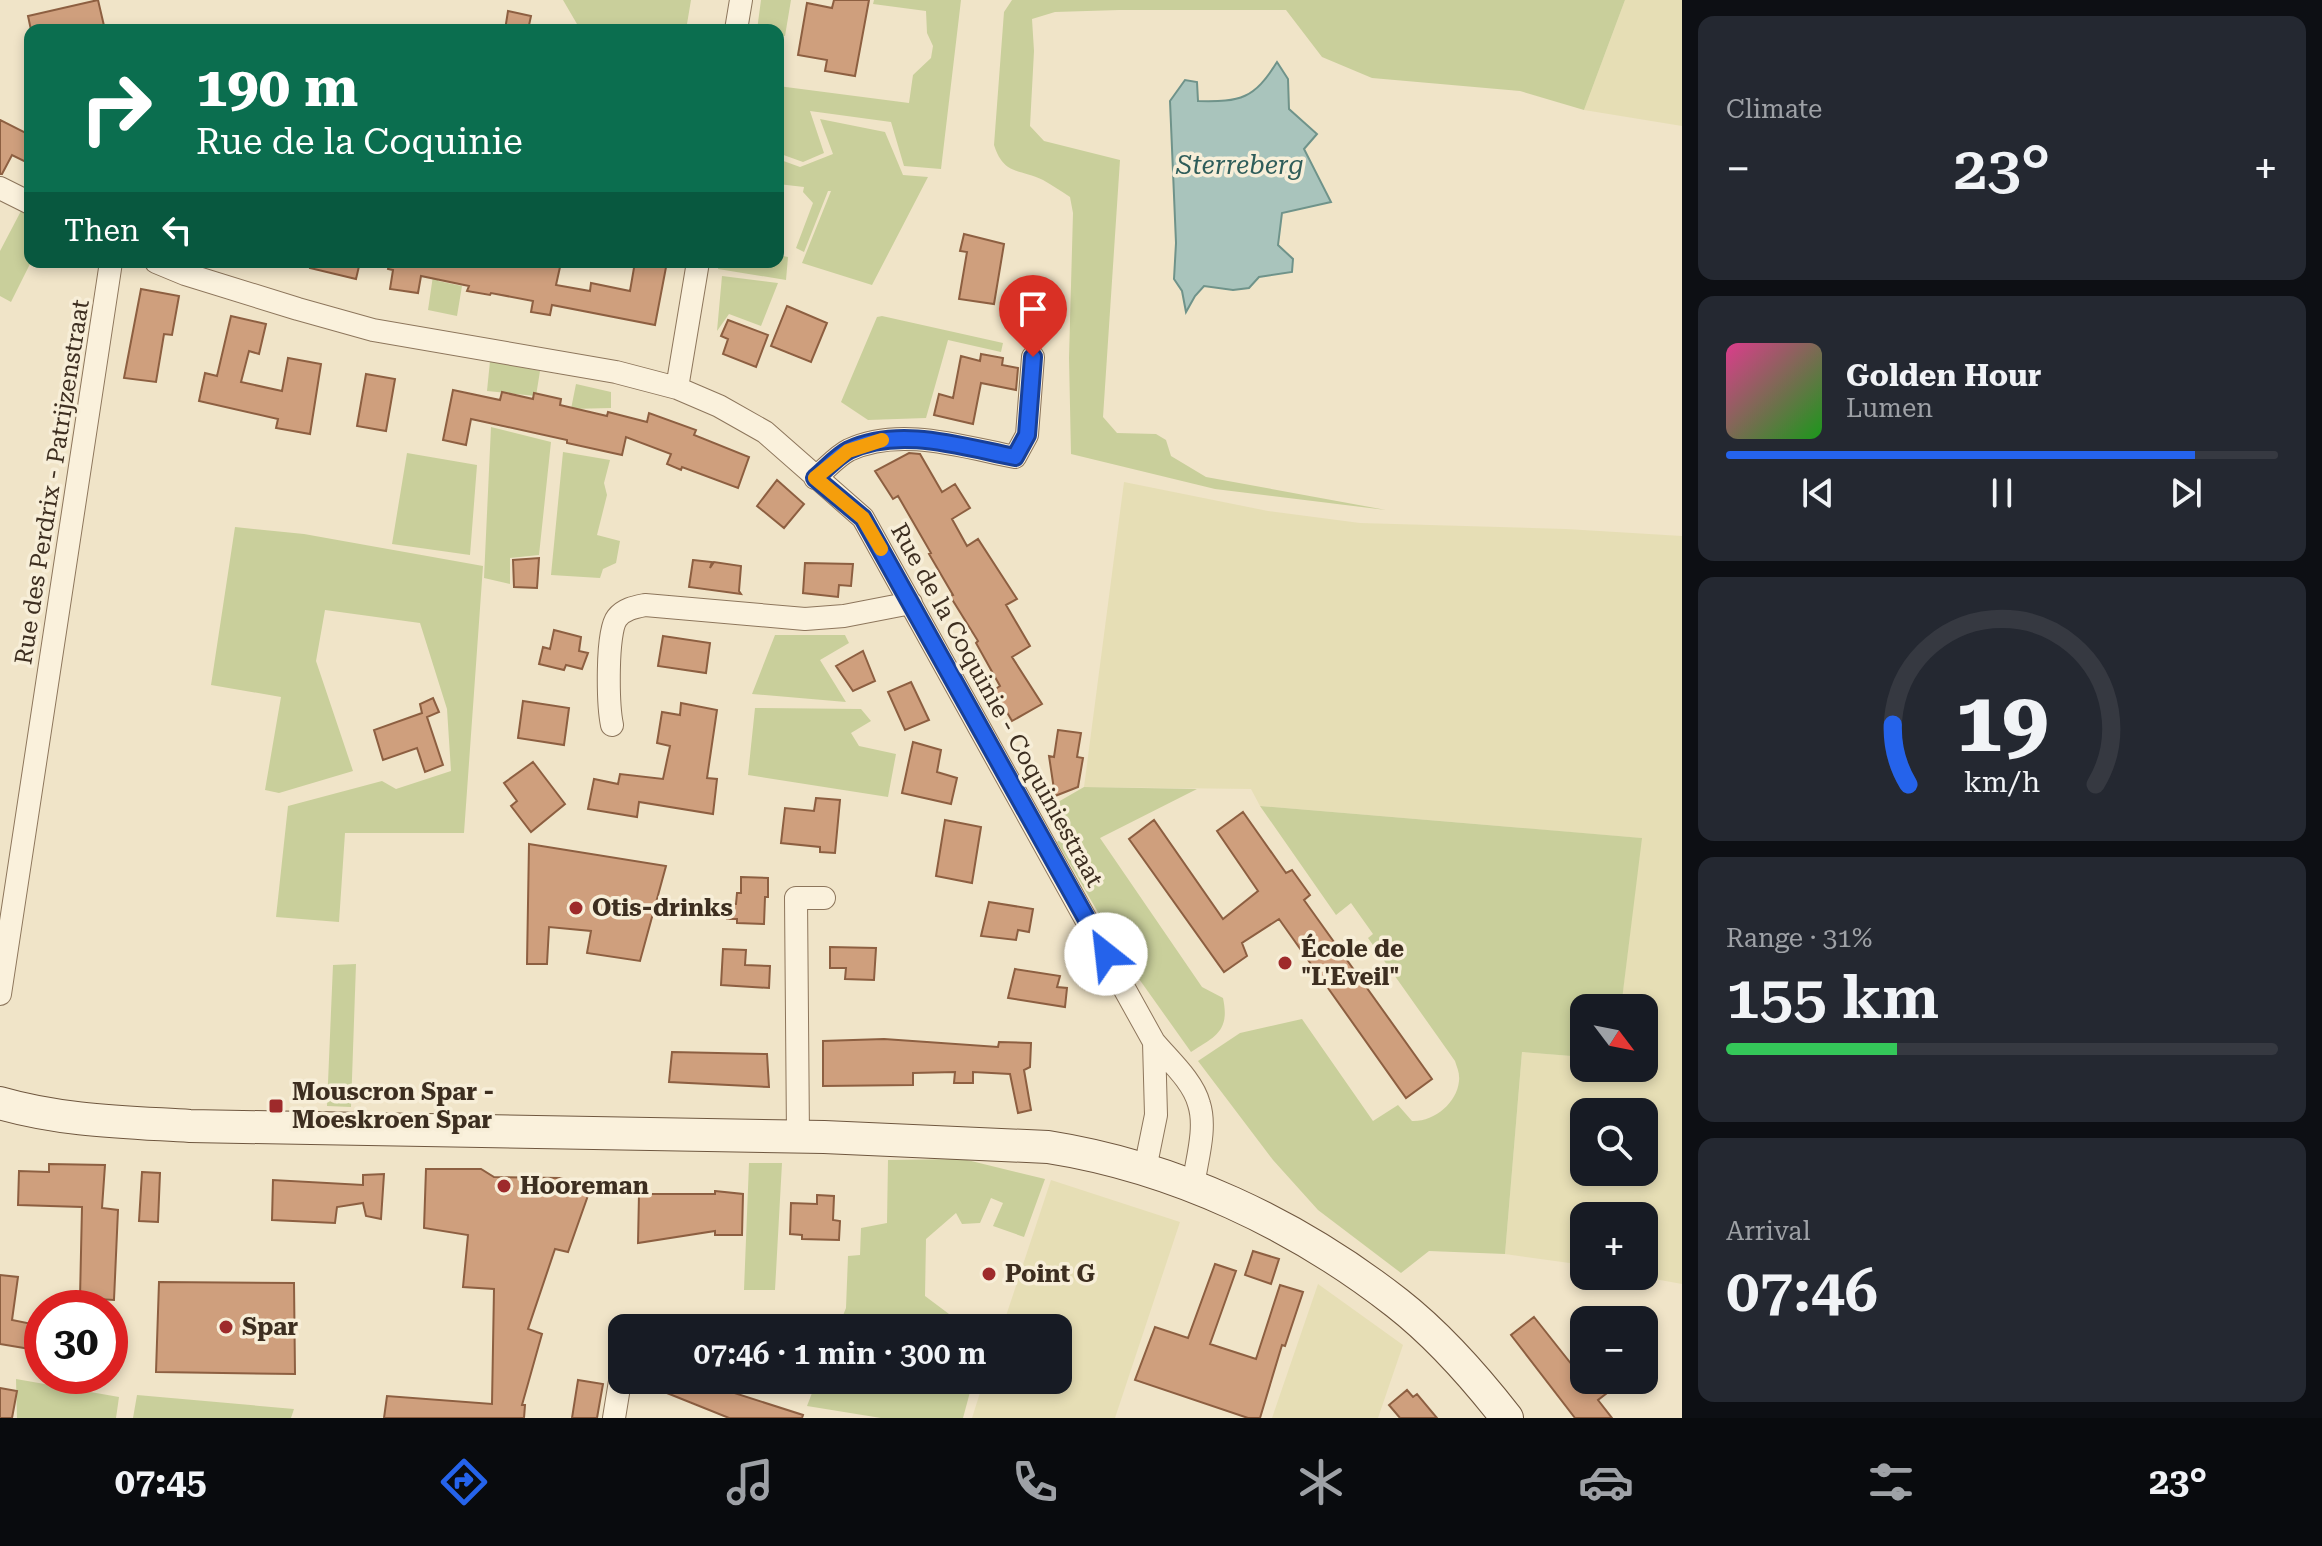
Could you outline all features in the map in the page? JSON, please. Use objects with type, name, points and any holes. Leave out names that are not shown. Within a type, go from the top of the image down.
[{"type":"main road","points":[[0,1103],[24,1110],[98,1121],[190,1126],[798,1137],[1048,1147],[1084,1153],[1145,1169],[1264,1216],[1344,1266],[1398,1303],[1452,1354],[1507,1418]]},
{"type":"street","points":[[737,24],[741,0]]},
{"type":"street","points":[[0,188],[24,200]]},
{"type":"street","name":"Rue des Perdrix - Patrijzenstraat","points":[[0,994],[110,268]]},
{"type":"street","name":"Rue de la Coquinie - Coquiniestraat","points":[[170,268],[373,330],[616,372],[677,388],[719,406],[765,432],[863,518],[1154,1042],[1195,1092],[1202,1126],[1193,1187]]},
{"type":"street","points":[[677,388],[697,268]]},
{"type":"street","points":[[815,478],[848,451],[879,440],[920,439],[1015,457],[1027,435],[1033,357]]},
{"type":"street","points":[[612,725],[608,708],[611,633],[616,618],[632,607],[645,605],[805,619],[844,616],[911,603]]},
{"type":"street","points":[[798,1137],[796,898],[824,898]]},
{"type":"street","name":"Rue de la Coquinie - Coquiniestraat","points":[[1145,1169],[1156,1115],[1154,1042]]},
{"type":"street","points":[[614,1418],[618,1394]]},
{"type":"shaded area","points":[[1625,0],[1682,0],[1682,126],[1584,110]]},
{"type":"shaded area","points":[[1124,482],[1268,511],[1360,523],[1682,536],[1682,1284],[1658,1280],[1658,1202],[1570,1202],[1570,1263],[1505,1254],[1522,1052],[1570,1056],[1570,1082],[1658,1082],[1658,994],[1623,994],[1641,838],[1260,806],[1251,789],[1084,787]]},
{"type":"shaded area","points":[[1051,1180],[1180,1222],[1115,1418],[972,1418],[980,1394],[1072,1394],[1072,1314],[1007,1314]]},
{"type":"shaded area","points":[[1318,1284],[1403,1345],[1378,1418],[1272,1418]]},
{"type":"green space","points":[[563,0],[691,0],[687,24],[577,24]]},
{"type":"green space","points":[[761,0],[791,0],[785,36],[784,24],[758,24]]},
{"type":"green space","points":[[874,0],[961,0],[941,169],[904,166],[891,122],[810,111],[824,153],[803,162],[784,155],[784,87],[909,103],[913,75],[931,58],[933,46],[927,33],[926,11],[873,4]]},
{"type":"green space","points":[[1012,0],[1625,0],[1584,110],[1520,91],[1372,78],[1322,57],[1286,10],[1055,12],[1032,19],[1034,51],[1030,126],[1044,141],[1120,160],[1103,417],[1117,433],[1156,434],[1166,440],[1171,456],[1206,477],[1386,510],[1215,489],[1071,454],[1069,358],[1073,213],[1070,197],[1043,180],[1008,167],[994,145],[1004,12]]},
{"type":"green space","points":[[820,119],[885,132],[903,175],[928,177],[872,285],[802,263],[831,191],[828,191],[804,252],[796,248],[813,203],[803,192],[804,187],[784,185],[784,161],[800,167],[833,154]]},
{"type":"green space","points":[[21,211],[24,213],[24,268],[28,268],[11,302],[0,296],[0,251]]},
{"type":"green space","points":[[784,256],[788,257],[786,280],[718,269],[784,268]]},
{"type":"green space","points":[[434,268],[439,268],[438,281],[462,286],[457,316],[428,310]]},
{"type":"green space","points":[[722,276],[778,283],[761,326],[729,314],[717,331]]},
{"type":"green space","points":[[877,317],[1003,343],[1001,352],[948,340],[926,418],[868,420],[841,402]]},
{"type":"green space","points":[[490,361],[540,371],[536,396],[487,391]]},
{"type":"green space","points":[[576,384],[611,392],[611,408],[571,409]]},
{"type":"green space","points":[[491,427],[551,442],[539,555],[510,558],[510,584],[484,578]]},
{"type":"green space","points":[[563,452],[610,460],[604,483],[607,495],[597,535],[620,541],[616,563],[603,569],[600,578],[551,575]]},
{"type":"green space","points":[[407,453],[477,465],[470,555],[392,544]]},
{"type":"green space","points":[[235,527],[304,534],[483,566],[464,833],[345,833],[339,922],[276,917],[288,806],[382,781],[396,789],[451,771],[447,709],[420,623],[325,610],[316,661],[353,771],[279,793],[265,790],[281,697],[211,685]]},
{"type":"green space","points":[[775,635],[845,635],[849,643],[820,660],[846,702],[752,694]]},
{"type":"green space","points":[[755,708],[861,709],[871,721],[851,733],[859,746],[896,754],[888,797],[748,775]]},
{"type":"green space","points":[[1084,787],[1197,789],[1100,838],[1202,987],[1223,998],[1223,1025],[1208,1041],[1191,1052],[1127,962],[1057,842],[1069,832],[1058,802]]},
{"type":"green space","points":[[1260,806],[1642,838],[1623,994],[1570,994],[1570,1056],[1522,1052],[1505,1254],[1429,1251],[1401,1273],[1318,1210],[1273,1160],[1198,1061],[1240,1033],[1302,1019],[1373,1121],[1398,1105],[1412,1121],[1436,1115],[1449,1104],[1459,1081],[1455,1061],[1368,938],[1373,934],[1351,903],[1336,915]]},
{"type":"green space","points":[[356,964],[351,1107],[327,1106],[333,965]]},
{"type":"green space","points":[[963,1159],[1045,1179],[1024,1237],[993,1226],[1003,1203],[991,1198],[980,1223],[962,1224],[956,1213],[926,1239],[925,1296],[949,1314],[844,1314],[848,1256],[860,1255],[861,1228],[887,1223],[888,1160]]},
{"type":"green space","points":[[749,1163],[782,1163],[775,1290],[744,1290]]},
{"type":"green space","points":[[16,1379],[24,1380],[24,1394],[102,1394],[119,1397],[116,1418],[17,1418]]},
{"type":"green space","points":[[812,1394],[969,1394],[963,1418],[881,1418],[807,1406]]},
{"type":"green space","points":[[137,1395],[294,1409],[291,1418],[133,1418]]},
{"type":"water","name":"Sterreberg","points":[[1277,62],[1288,79],[1289,109],[1317,134],[1304,149],[1331,202],[1282,213],[1278,245],[1293,259],[1292,272],[1259,277],[1249,288],[1233,290],[1204,286],[1186,312],[1182,291],[1174,279],[1176,243],[1170,101],[1185,80],[1197,82],[1198,101],[1225,101],[1245,96],[1261,84]]},
{"type":"building","points":[[98,0],[104,24],[30,24],[28,16]]},
{"type":"building","points":[[834,0],[869,0],[855,76],[825,71],[827,60],[798,55],[807,3],[832,8]]},
{"type":"building","points":[[508,11],[531,16],[529,24],[506,24]]},
{"type":"building","points":[[0,120],[24,132],[24,161],[12,155],[0,174]]},
{"type":"building","points":[[964,234],[1004,244],[994,304],[959,299],[967,252],[960,251]]},
{"type":"building","points":[[310,268],[359,268],[356,279]]},
{"type":"building","points":[[560,268],[556,285],[590,291],[591,283],[630,291],[634,268],[666,268],[655,325],[552,305],[550,315],[531,312],[533,301],[467,291],[469,286],[421,276],[418,293],[390,289],[393,270],[388,269]]},
{"type":"building","points":[[141,289],[179,296],[172,335],[164,334],[156,382],[124,378]]},
{"type":"building","points":[[787,306],[827,323],[811,362],[771,346]]},
{"type":"building","points":[[231,316],[266,324],[259,354],[249,351],[241,382],[282,391],[288,358],[321,364],[310,434],[276,428],[278,419],[199,401],[205,373],[217,376]]},
{"type":"building","points":[[728,320],[768,335],[756,367],[723,354],[728,339],[721,336]]},
{"type":"building","points":[[981,354],[1003,358],[1002,365],[1018,368],[1016,390],[981,383],[973,424],[934,415],[939,394],[953,398],[961,356],[980,361]]},
{"type":"building","points":[[366,374],[395,379],[386,431],[357,426]]},
{"type":"building","points":[[453,390],[500,400],[502,392],[533,399],[534,393],[561,399],[560,405],[647,422],[649,413],[696,430],[694,435],[749,457],[738,488],[667,464],[671,454],[626,437],[622,455],[471,419],[466,445],[443,440]]},
{"type":"building","points":[[909,453],[920,454],[942,492],[955,484],[970,508],[952,519],[967,546],[978,539],[1017,599],[1006,605],[1030,646],[1012,657],[1042,704],[1012,721],[994,690],[1000,686],[976,643],[978,641],[950,596],[953,595],[931,553],[898,496],[893,499],[875,471]]},
{"type":"building","points":[[777,480],[804,504],[784,528],[757,506]]},
{"type":"building","points":[[539,558],[537,588],[514,587],[513,560]]},
{"type":"building","points":[[693,560],[712,562],[710,568],[714,562],[741,566],[741,594],[689,587]]},
{"type":"building","points":[[805,563],[853,564],[851,586],[839,585],[838,597],[803,593]]},
{"type":"building","points":[[554,630],[581,637],[579,651],[588,653],[582,669],[566,665],[564,670],[539,664],[543,647],[550,649]]},
{"type":"building","points":[[663,636],[710,643],[706,673],[658,666]]},
{"type":"building","points":[[863,651],[875,681],[853,691],[836,666]]},
{"type":"building","points":[[911,682],[929,720],[905,730],[888,692]]},
{"type":"building","points":[[433,698],[439,712],[427,717],[443,765],[425,772],[417,748],[383,760],[374,730],[422,713],[420,704]]},
{"type":"building","points":[[523,701],[569,708],[564,745],[518,738]]},
{"type":"building","points":[[681,703],[717,710],[707,778],[717,779],[713,814],[639,802],[637,817],[588,809],[594,779],[618,784],[620,774],[663,779],[670,746],[657,743],[662,712],[680,715]]},
{"type":"building","points":[[1058,730],[1081,733],[1077,757],[1083,758],[1078,787],[1055,796],[1049,756],[1054,757]]},
{"type":"building","points":[[913,742],[941,750],[937,772],[957,778],[951,804],[902,793]]},
{"type":"building","points":[[533,762],[565,804],[531,832],[511,806],[517,801],[504,783]]},
{"type":"building","points":[[816,798],[840,800],[835,853],[820,852],[820,847],[781,843],[785,808],[814,811]]},
{"type":"building","points":[[1243,812],[1286,873],[1292,870],[1310,895],[1304,900],[1432,1079],[1406,1098],[1279,919],[1242,943],[1247,956],[1224,972],[1129,839],[1154,820],[1223,919],[1258,891],[1217,831]]},
{"type":"building","points":[[945,820],[981,827],[972,883],[936,876]]},
{"type":"building","points":[[529,844],[666,866],[640,961],[587,953],[591,931],[549,927],[547,964],[527,964]]},
{"type":"building","points":[[741,877],[768,878],[764,924],[737,923],[737,919],[727,919],[728,904],[736,904],[737,893],[741,893]]},
{"type":"building","points":[[989,902],[1033,909],[1029,932],[1018,930],[1016,940],[981,936]]},
{"type":"building","points":[[830,947],[876,948],[874,980],[845,979],[846,968],[830,968]]},
{"type":"building","points":[[723,949],[746,950],[745,965],[770,966],[769,988],[721,985]]},
{"type":"building","points":[[1015,969],[1060,976],[1057,987],[1067,988],[1065,1007],[1008,998]]},
{"type":"building","points":[[884,1039],[998,1047],[999,1042],[1031,1043],[1030,1067],[1024,1070],[1031,1110],[1018,1113],[1010,1074],[973,1072],[973,1083],[954,1083],[955,1072],[913,1073],[913,1085],[823,1086],[823,1041]]},
{"type":"building","points":[[672,1052],[767,1054],[769,1087],[669,1082]]},
{"type":"building","points":[[49,1164],[105,1165],[102,1208],[118,1210],[114,1290],[80,1290],[82,1207],[18,1205],[19,1171],[49,1172]]},
{"type":"building","points":[[426,1169],[481,1169],[494,1177],[560,1178],[591,1187],[568,1252],[555,1249],[528,1329],[542,1334],[522,1405],[525,1405],[524,1418],[384,1418],[387,1396],[492,1404],[494,1289],[463,1287],[468,1235],[424,1228]]},
{"type":"building","points":[[142,1172],[160,1173],[158,1222],[139,1221]]},
{"type":"building","points":[[384,1174],[381,1219],[366,1216],[363,1203],[337,1207],[335,1223],[272,1220],[273,1180],[363,1185],[363,1175]]},
{"type":"building","points":[[715,1191],[743,1194],[742,1235],[715,1235],[715,1231],[638,1243],[639,1194],[715,1194]]},
{"type":"building","points":[[817,1195],[834,1196],[833,1220],[840,1221],[839,1240],[802,1239],[802,1235],[790,1234],[791,1203],[817,1204]]},
{"type":"building","points":[[1253,1251],[1279,1259],[1271,1284],[1245,1275]]},
{"type":"building","points":[[1215,1264],[1236,1271],[1210,1344],[1256,1359],[1280,1285],[1303,1292],[1285,1346],[1282,1345],[1260,1418],[1248,1418],[1135,1380],[1155,1327],[1188,1338]]},
{"type":"building","points":[[0,1275],[18,1277],[12,1320],[24,1322],[24,1348],[0,1344]]},
{"type":"building","name":"Spar","points":[[159,1282],[294,1283],[295,1374],[156,1372]]},
{"type":"building","points":[[1534,1317],[1570,1362],[1570,1394],[1606,1394],[1598,1400],[1612,1418],[1575,1418],[1511,1335]]},
{"type":"building","points":[[578,1380],[603,1384],[597,1418],[572,1418]]},
{"type":"building","points":[[0,1388],[17,1391],[12,1418],[0,1418]]},
{"type":"building","points":[[1407,1390],[1413,1397],[1417,1394],[1437,1418],[1400,1418],[1389,1405]]},
{"type":"building","points":[[669,1394],[738,1394],[803,1415],[802,1418],[729,1418]]},
{"type":"slow traffic","points":[[881,549],[863,518],[815,478],[848,451],[882,440]]},
{"type":"place","name":"Otis-drinks","points":[[576,908]]},
{"type":"place","name":"École de \"L'Eveil\"","points":[[1285,963]]},
{"type":"place","name":"Mouscron Spar - Moeskroen Spar","points":[[276,1106]]},
{"type":"place","name":"Hooreman","points":[[504,1186]]},
{"type":"place","name":"Point G","points":[[989,1274]]},
{"type":"place","name":"Spar","points":[[226,1327]]},
{"type":"route","points":[[1033,357],[1027,435],[1015,457],[920,439],[879,440],[848,451],[815,478],[863,518],[1106,954]]}]
